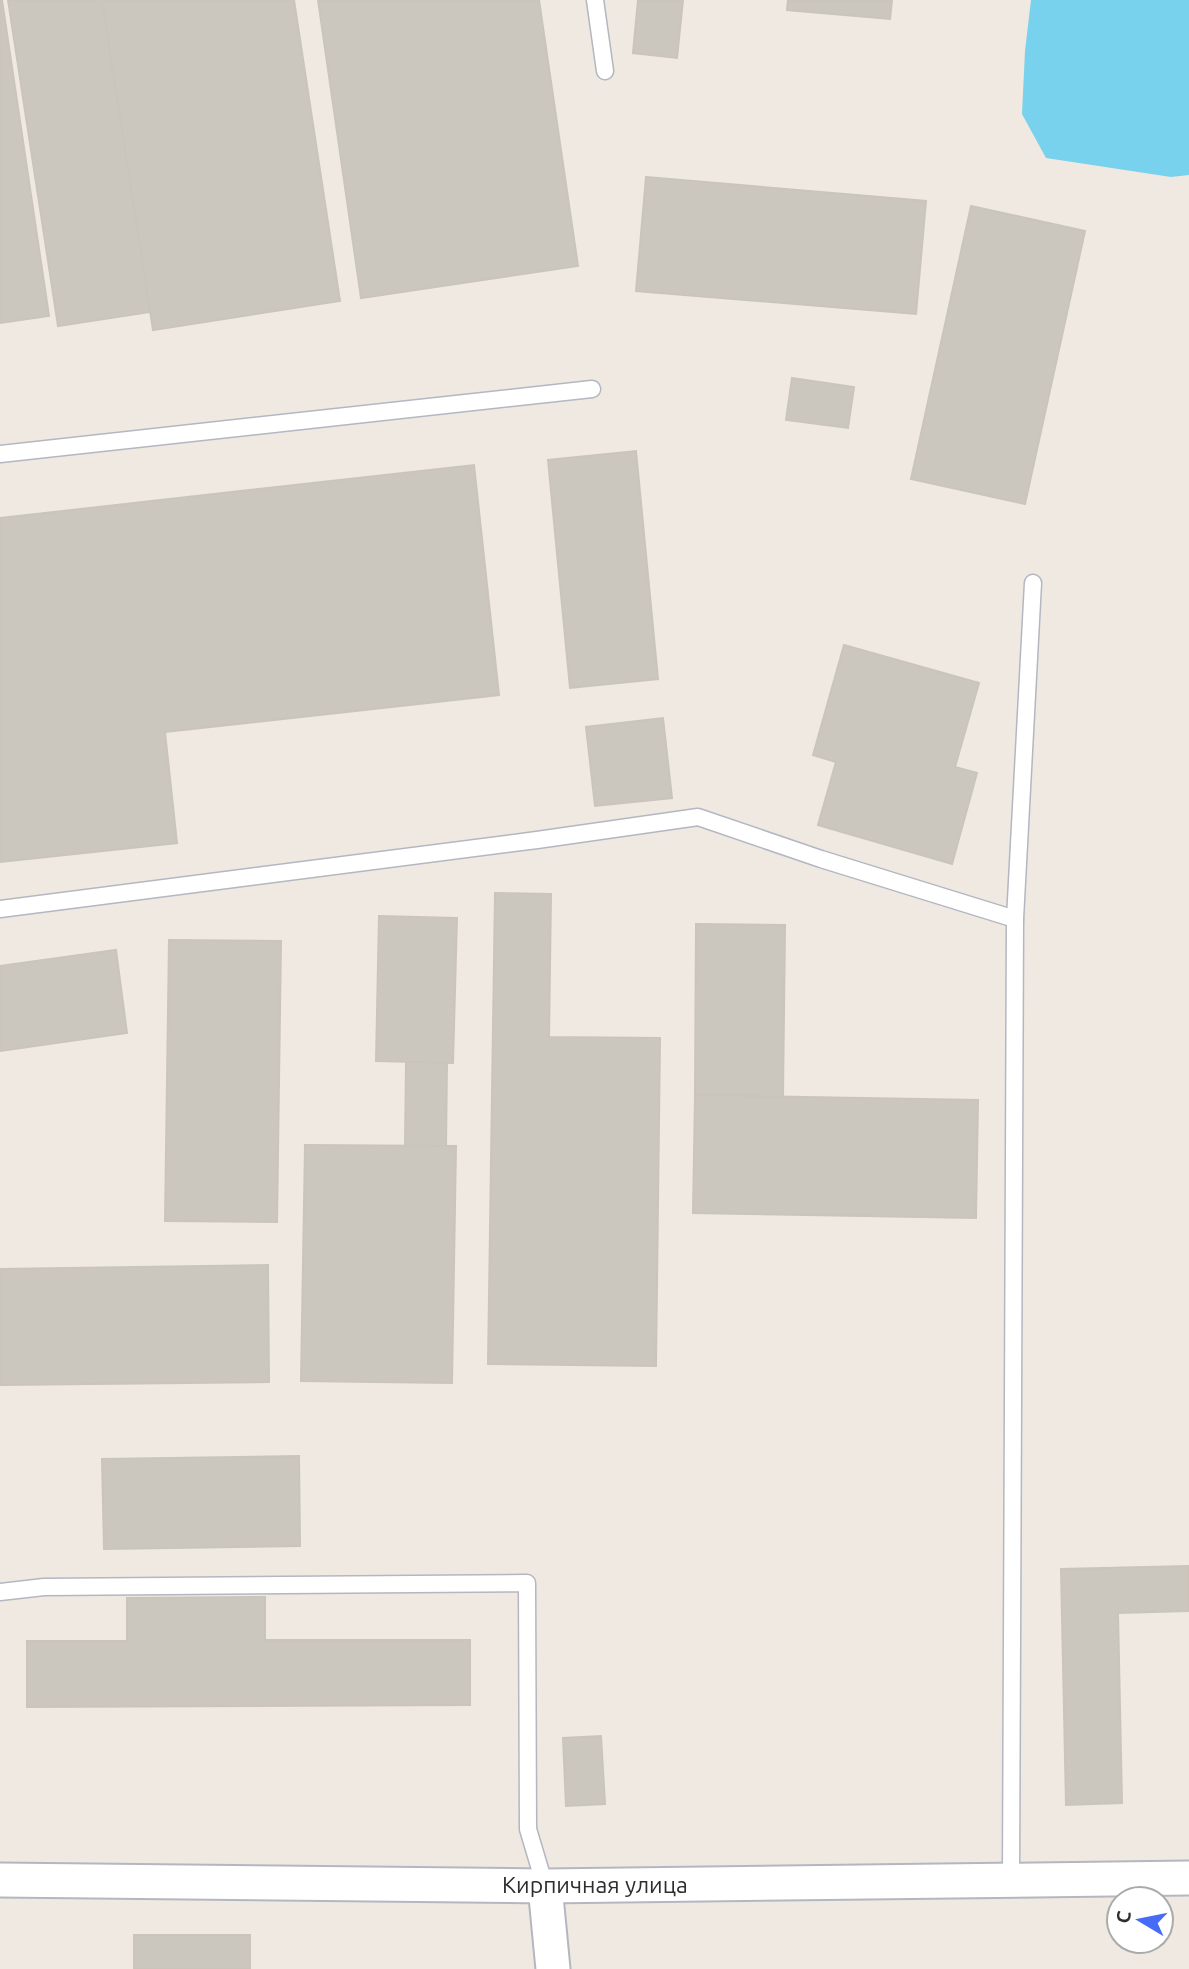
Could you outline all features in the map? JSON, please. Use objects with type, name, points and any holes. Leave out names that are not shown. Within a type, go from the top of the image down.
[{"type":"street","name":"Кирпичная улица","points":[[0,1880],[545,1886],[1189,1878]]},
{"type":"street","points":[[545,1886],[553,1969]]},
{"type":"lane","points":[[595,0],[605,71]]},
{"type":"lane","points":[[0,454],[592,389]]},
{"type":"lane","points":[[1011,1881],[1014,919],[1033,583]]},
{"type":"lane","points":[[0,909],[537,841],[698,817],[821,859],[1014,919]]},
{"type":"lane","points":[[0,1592],[44,1587],[527,1583],[528,1829],[545,1886]]},
{"type":"water","points":[[1031,0],[1189,0],[1189,175],[1171,177],[1046,158],[1022,114]]},
{"type":"building","points":[[0,0],[49,316],[0,323]]},
{"type":"building","points":[[8,0],[102,0],[150,312],[58,326]]},
{"type":"building","points":[[102,0],[294,0],[340,301],[153,330]]},
{"type":"building","points":[[318,0],[539,0],[578,266],[361,298]]},
{"type":"building","points":[[638,0],[683,0],[677,58],[633,53]]},
{"type":"building","points":[[788,0],[892,0],[890,19],[787,10]]},
{"type":"building","points":[[646,177],[926,201],[916,314],[636,291]]},
{"type":"building","points":[[971,206],[1085,231],[1025,504],[911,479]]},
{"type":"building","points":[[792,378],[854,387],[848,428],[786,420]]},
{"type":"building","points":[[636,451],[658,679],[570,688],[548,460]]},
{"type":"building","points":[[474,465],[499,695],[165,732],[177,843],[0,862],[0,518]]},
{"type":"building","points":[[844,645],[979,683],[955,767],[977,773],[952,864],[818,825],[836,762],[813,755]]},
{"type":"building","points":[[663,718],[672,798],[595,806],[586,727]]},
{"type":"building","points":[[495,893],[551,894],[549,1037],[660,1038],[656,1366],[488,1364]]},
{"type":"building","points":[[379,916],[457,918],[453,1063],[376,1061]]},
{"type":"building","points":[[696,924],[785,925],[783,1097],[695,1095]]},
{"type":"building","points":[[169,940],[281,941],[277,1222],[165,1221]]},
{"type":"building","points":[[116,950],[127,1033],[0,1051],[0,966]]},
{"type":"building","points":[[406,1062],[447,1063],[446,1147],[405,1146]]},
{"type":"building","points":[[695,1095],[978,1100],[976,1218],[693,1213]]},
{"type":"building","points":[[305,1145],[456,1146],[452,1383],[301,1381]]},
{"type":"building","points":[[268,1265],[269,1382],[0,1385],[0,1269]]},
{"type":"building","points":[[299,1456],[300,1546],[104,1549],[102,1459]]},
{"type":"building","points":[[1189,1566],[1189,1611],[1118,1613],[1122,1803],[1066,1805],[1061,1569]]},
{"type":"building","points":[[265,1597],[265,1640],[470,1640],[470,1705],[27,1707],[27,1641],[127,1641],[127,1598]]},
{"type":"building","points":[[601,1736],[605,1804],[566,1806],[563,1738]]},
{"type":"building","points":[[134,1935],[250,1935],[250,1969],[134,1969]]}]
